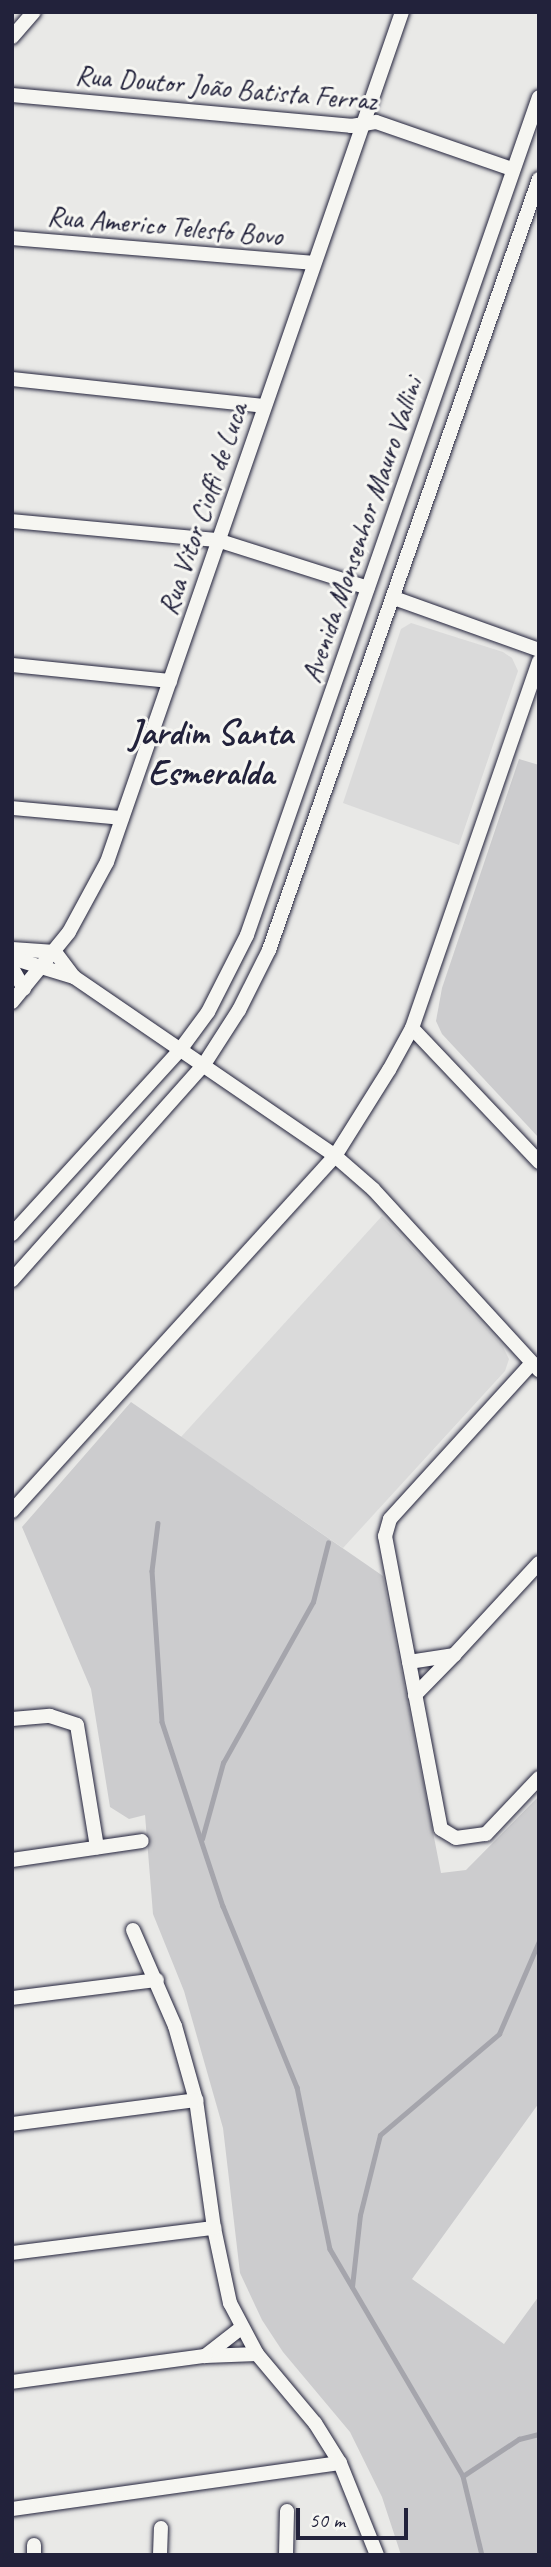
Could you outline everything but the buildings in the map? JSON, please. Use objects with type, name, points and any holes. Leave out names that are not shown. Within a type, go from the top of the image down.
[{"type":"street","points":[[12,37],[34,12]]},
{"type":"street","name":"Rua Vitor Cioffi de Luca","points":[[12,1002],[55,952],[92,893],[122,818],[402,12]]},
{"type":"street","name":"Rua Doutor João Batista Ferraz","points":[[12,95],[361,124],[376,122],[512,169]]},
{"type":"street","name":"Avenida Monsenhor Mauro Vallini","points":[[12,1234],[180,1050],[208,1012],[247,935],[539,97]]},
{"type":"street","name":"Avenida Monsenhor Mauro Vallini","points":[[12,1280],[202,1066],[239,1010],[269,950],[539,178]]},
{"type":"street","name":"Rua Americo Telesfo Bovo","points":[[12,238],[314,263]]},
{"type":"street","points":[[12,379],[264,406]]},
{"type":"street","points":[[12,521],[217,540],[368,588]]},
{"type":"street","points":[[394,598],[539,650]]},
{"type":"street","points":[[12,1511],[335,1156],[412,1028],[539,661]]},
{"type":"street","points":[[12,665],[170,681]]},
{"type":"street","points":[[12,808],[122,818]]},
{"type":"street","points":[[12,949],[55,952],[74,977],[335,1156],[373,1189],[535,1366],[386,1528],[386,1550],[438,1820],[448,1835],[467,1840],[495,1827],[539,1778]]},
{"type":"street","points":[[12,958],[41,970],[74,977]]},
{"type":"street","points":[[12,968],[24,989]]},
{"type":"street","points":[[412,1028],[539,1162]]},
{"type":"street","points":[[415,1695],[539,1563]]},
{"type":"street","points":[[409,1662],[454,1655]]},
{"type":"street","points":[[12,1719],[50,1716],[77,1725],[97,1847]]},
{"type":"street","points":[[12,1860],[142,1840]]},
{"type":"street","points":[[134,1930],[156,1980],[196,2100],[223,2278],[241,2328],[257,2354],[316,2423],[340,2463],[377,2555]]},
{"type":"street","points":[[12,1998],[156,1980]]},
{"type":"street","points":[[12,2124],[196,2100]]},
{"type":"street","points":[[12,2253],[214,2228]]},
{"type":"street","points":[[205,2356],[241,2328]]},
{"type":"street","points":[[12,2382],[205,2356],[257,2354]]},
{"type":"street","points":[[12,2509],[340,2463]]},
{"type":"street","points":[[286,2555],[287,2511]]},
{"type":"street","points":[[160,2555],[161,2528]]},
{"type":"shaded area","points":[[411,623],[503,652],[512,658],[518,671],[459,845],[343,803],[401,629]]},
{"type":"shaded area","points":[[519,759],[539,765],[539,1138],[442,1034],[436,1021],[442,988]]},
{"type":"shaded area","points":[[382,1216],[502,1345],[509,1359],[505,1371],[343,1548],[181,1437]]},
{"type":"shaded area","points":[[131,1402],[383,1576],[441,1873],[466,1870],[539,1796],[539,2103],[412,2279],[504,2344],[539,2296],[539,2555],[401,2555],[382,2497],[350,2432],[283,2352],[262,2320],[240,2273],[223,2128],[184,1991],[153,1914],[145,1815],[129,1819],[110,1807],[91,1689],[22,1527]]},
{"type":"waterway","points":[[158,1523],[152,1571],[162,1722],[223,1906],[297,2087],[330,2249],[463,2476],[482,2555]]},
{"type":"waterway","points":[[202,1839],[223,1763],[313,1602],[328,1543]]},
{"type":"waterway","points":[[352,2287],[360,2215],[380,2135],[499,2034],[539,1941]]},
{"type":"waterway","points":[[463,2476],[519,2439],[539,2434]]},
{"type":"district","name":"Jardim Santa Esmeralda","points":[[211,753]]}]
